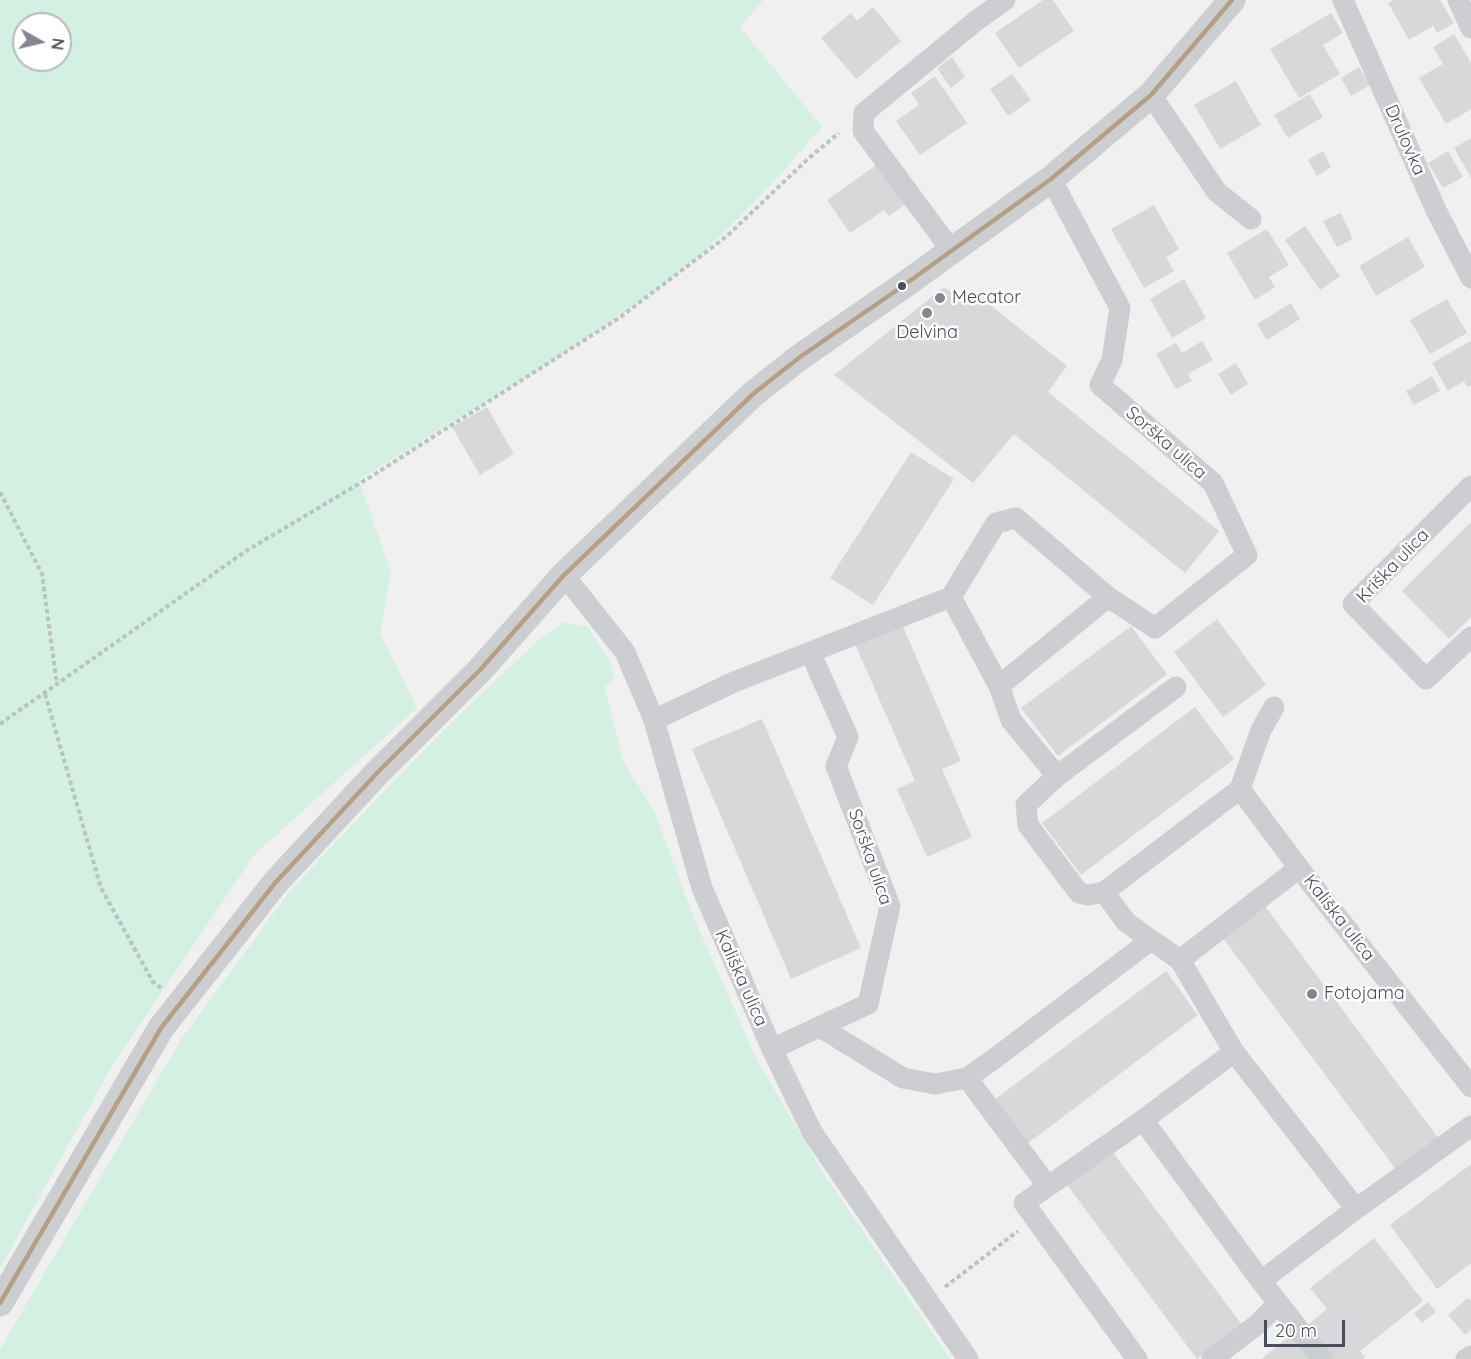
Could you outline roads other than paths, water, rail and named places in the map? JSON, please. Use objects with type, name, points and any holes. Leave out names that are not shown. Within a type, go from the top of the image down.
[{"type":"street","points":[[952,251],[863,131],[864,113],[977,20],[1005,0]]},
{"type":"street","points":[[0,1303],[161,1028],[275,883],[377,773],[480,670],[564,575],[753,394],[800,357],[1051,179],[1150,95],[1232,0]]},
{"type":"street","name":"Drulovka","points":[[1343,0],[1436,210],[1471,278]]},
{"type":"street","points":[[1458,0],[1471,28]]},
{"type":"street","points":[[1150,95],[1217,192],[1251,219]]},
{"type":"street","name":"Sorška ulica","points":[[951,597],[996,523],[1016,518],[1108,597],[1155,628],[1247,555],[1213,483],[1100,385],[1112,360],[1120,308],[1051,179]]},
{"type":"street","name":"Kriška ulica","points":[[1471,486],[1353,604],[1426,679],[1471,637]]},
{"type":"street","name":"Kališka ulica","points":[[564,575],[625,651],[654,720],[702,888],[772,1049],[812,1132],[968,1359]]},
{"type":"street","points":[[654,720],[734,682],[951,597],[999,686],[1011,720],[1057,776]]},
{"type":"street","points":[[999,686],[1108,597]]},
{"type":"street","name":"Sorška ulica","points":[[772,1049],[868,1004],[890,906],[836,766],[848,737],[810,652]]},
{"type":"street","points":[[1176,687],[1057,776],[1026,805],[1028,825],[1079,893],[1088,896],[1104,892],[1240,789],[1261,730],[1274,707]]},
{"type":"street","points":[[1240,789],[1299,868]]},
{"type":"street","name":"Kališka ulica","points":[[1180,960],[1299,868],[1471,1087]]},
{"type":"street","points":[[1104,892],[1126,922],[1180,960],[1234,1052],[1356,1209]]},
{"type":"street","points":[[820,1027],[903,1078],[935,1084],[967,1078],[1151,940]]},
{"type":"street","points":[[1137,1359],[1024,1203],[1143,1120],[1234,1052]]},
{"type":"street","points":[[967,1078],[1047,1185]]},
{"type":"street","points":[[1143,1120],[1261,1281],[1322,1359]]},
{"type":"street","points":[[1261,1281],[1471,1126]]},
{"type":"street","points":[[1212,1359],[1259,1323],[1278,1302]]},
{"type":"street","points":[[1466,1359],[1471,1356]]},
{"type":"place","name":"Mecator","points":[[940,298]]},
{"type":"place","name":"Delvina","points":[[927,313]]},
{"type":"place","name":"Fotojama","points":[[1312,994]]}]
